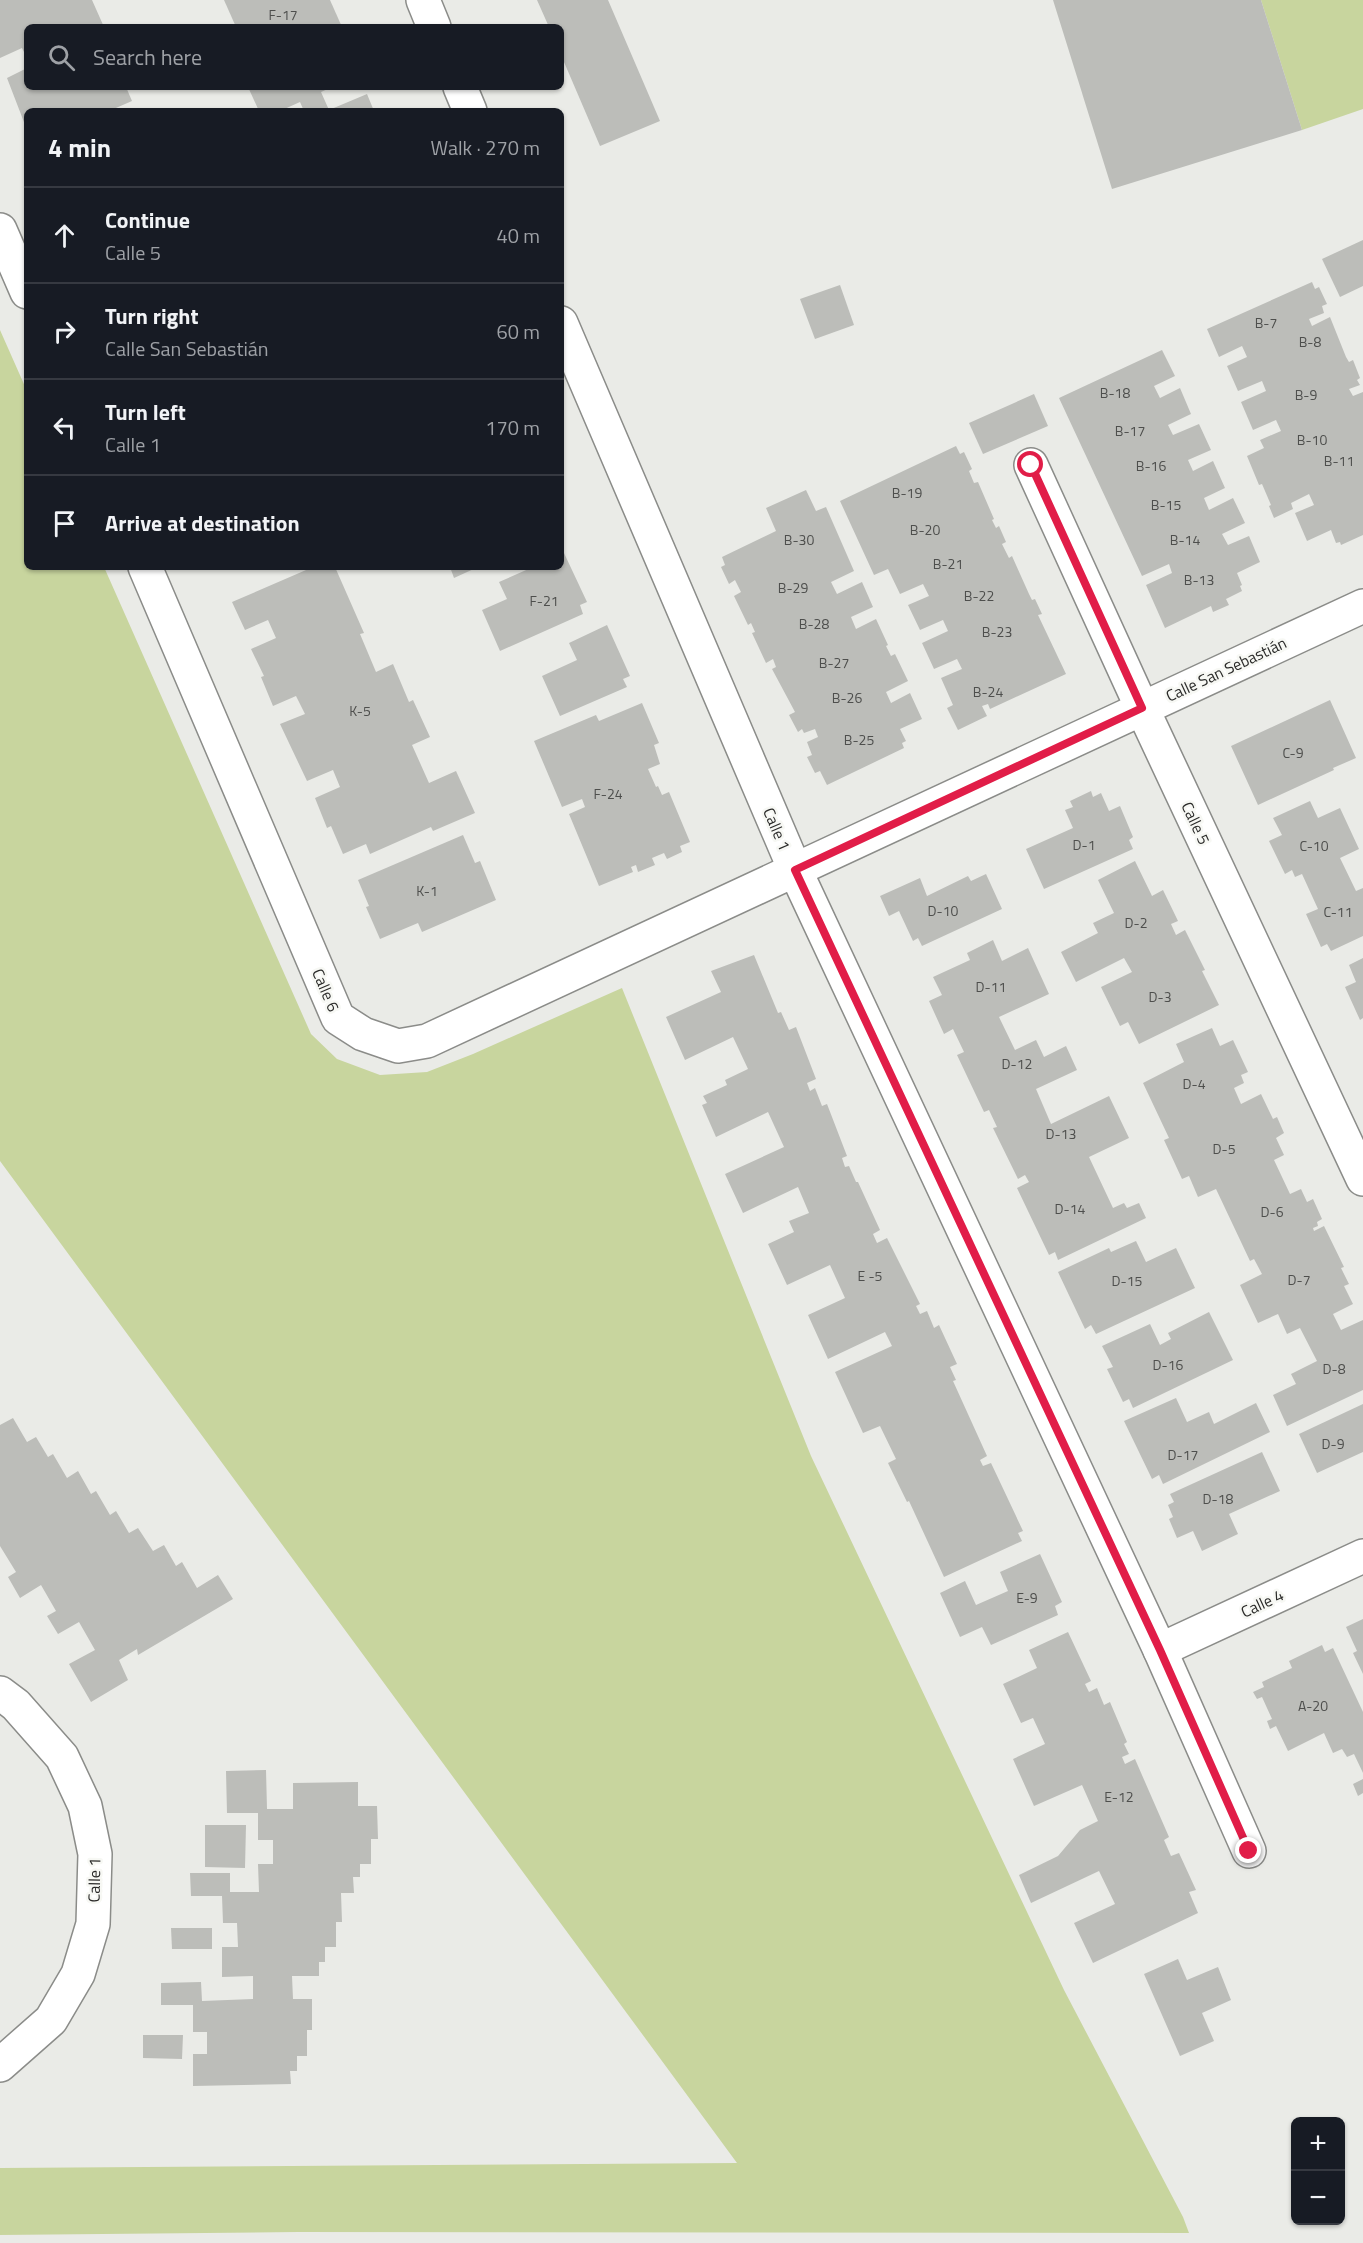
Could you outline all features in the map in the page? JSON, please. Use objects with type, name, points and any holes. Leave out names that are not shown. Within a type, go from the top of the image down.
[{"type":"street","points":[[423,0],[433,24]]},
{"type":"street","points":[[461,90],[469,108]]},
{"type":"street","points":[[0,230],[24,285]]},
{"type":"street","name":"Calle 1","points":[[564,330],[795,870],[1160,1650],[1249,1851]]},
{"type":"street","name":"Calle 5","points":[[1031,465],[1142,708],[1363,1179]]},
{"type":"street","name":"Calle 6","points":[[146,570],[338,1018],[363,1034],[398,1046],[427,1041],[795,870]]},
{"type":"street","name":"Calle San Sebastián","points":[[795,870],[1363,606]]},
{"type":"street","name":"Calle 4","points":[[1160,1650],[1363,1556]]},
{"type":"street","name":"Calle 1","points":[[0,1693],[16,1705],[62,1757],[84,1806],[95,1854],[93,1924],[78,1974],[51,2020],[0,2065]]},
{"type":"green space","points":[[1261,0],[1363,0],[1363,109],[1302,130]]},
{"type":"green space","points":[[0,330],[24,384],[24,570],[105,570],[311,1034],[337,1059],[380,1075],[427,1072],[622,988],[811,1456],[1064,1990],[1183,2217],[1189,2233],[298,2232],[0,2235],[0,2168],[737,2163],[0,1161]]},
{"type":"building","points":[[0,0],[92,0],[103,24],[24,24],[24,52],[22,48],[0,58]]},
{"type":"building","points":[[224,0],[330,0],[341,24],[235,24]]},
{"type":"building","points":[[537,0],[608,0],[660,121],[600,146],[564,62],[564,24],[548,24]]},
{"type":"building","points":[[1053,0],[1261,0],[1302,130],[1112,189]]},
{"type":"building","points":[[24,70],[24,90],[127,90],[132,101],[116,108],[24,108],[24,122],[7,78]]},
{"type":"building","points":[[249,90],[325,90],[321,92],[328,108],[303,108],[300,102],[287,108],[258,108]]},
{"type":"building","points":[[367,94],[373,108],[334,108]]},
{"type":"building","points":[[1363,240],[1363,286],[1340,297],[1322,259]]},
{"type":"building","points":[[1312,282],[1315,289],[1319,287],[1327,304],[1322,306],[1324,313],[1309,319],[1312,326],[1330,317],[1346,357],[1349,362],[1353,360],[1360,378],[1357,380],[1360,385],[1349,389],[1353,396],[1363,392],[1363,535],[1341,545],[1340,542],[1336,543],[1331,530],[1307,541],[1295,513],[1314,505],[1309,494],[1291,503],[1293,509],[1274,518],[1262,484],[1259,485],[1247,456],[1264,448],[1260,440],[1281,431],[1276,420],[1253,430],[1241,402],[1266,391],[1262,381],[1238,391],[1227,366],[1247,357],[1242,346],[1219,357],[1207,329]]},
{"type":"building","points":[[840,285],[854,325],[815,339],[800,299]]},
{"type":"building","points":[[1162,350],[1175,376],[1154,386],[1160,398],[1180,388],[1191,414],[1168,425],[1173,435],[1199,424],[1211,450],[1188,460],[1193,471],[1213,461],[1225,488],[1204,498],[1209,510],[1233,498],[1245,523],[1222,534],[1228,545],[1249,536],[1260,562],[1237,573],[1242,591],[1226,599],[1229,605],[1213,612],[1211,606],[1165,628],[1146,585],[1172,573],[1169,564],[1142,576],[1059,398]]},
{"type":"building","points":[[1034,394],[1048,426],[983,454],[969,423]]},
{"type":"building","points":[[956,446],[960,454],[964,452],[972,469],[969,471],[974,483],[978,482],[994,519],[992,520],[996,528],[999,526],[1006,542],[1002,544],[1009,558],[1012,556],[1032,600],[1035,599],[1042,614],[1038,615],[1066,674],[990,709],[988,704],[982,706],[987,716],[958,730],[947,708],[953,705],[941,678],[962,669],[957,659],[934,669],[922,643],[948,631],[943,620],[920,630],[908,605],[929,596],[923,584],[900,594],[888,569],[874,575],[840,501]]},
{"type":"building","points":[[806,490],[816,511],[826,507],[854,571],[831,582],[837,594],[862,582],[873,607],[851,617],[856,629],[876,619],[891,656],[895,654],[908,681],[886,692],[891,703],[910,693],[922,719],[900,729],[906,741],[902,743],[904,748],[827,785],[820,771],[815,773],[807,757],[812,755],[807,742],[818,737],[815,729],[804,733],[802,729],[798,732],[789,715],[795,712],[772,669],[776,667],[773,659],[766,663],[752,633],[755,632],[751,623],[748,625],[734,596],[741,592],[735,580],[729,584],[721,567],[725,565],[722,557],[776,531],[766,508]]},
{"type":"building","points":[[564,553],[587,602],[580,605],[583,614],[500,651],[482,610],[507,599],[499,582],[526,570],[564,570]]},
{"type":"building","points":[[306,570],[336,570],[364,633],[360,634],[376,672],[393,664],[409,702],[413,700],[430,737],[412,745],[429,783],[456,771],[475,813],[433,831],[431,827],[370,854],[366,844],[343,854],[331,826],[327,828],[315,798],[340,787],[333,770],[307,781],[280,724],[305,714],[296,696],[273,706],[261,677],[264,676],[251,649],[276,638],[268,620],[245,630],[232,602]]},
{"type":"building","points":[[451,570],[471,570],[454,578]]},
{"type":"building","points":[[607,625],[630,676],[623,679],[627,687],[560,716],[542,676],[577,660],[569,643]]},
{"type":"building","points":[[1330,700],[1356,758],[1258,805],[1231,746]]},
{"type":"building","points":[[642,703],[659,743],[654,745],[660,764],[648,769],[662,795],[669,792],[690,842],[680,846],[682,852],[667,859],[664,853],[652,858],[655,865],[638,872],[636,865],[631,867],[633,872],[599,886],[569,814],[585,807],[582,799],[562,807],[534,741],[596,715],[599,721]]},
{"type":"building","points":[[1091,791],[1093,797],[1101,793],[1109,811],[1120,806],[1133,837],[1129,840],[1133,849],[1044,889],[1026,849],[1073,828],[1065,810],[1073,807],[1070,801]]},
{"type":"building","points":[[1310,801],[1318,818],[1340,808],[1359,849],[1340,858],[1356,891],[1363,888],[1363,936],[1331,951],[1327,944],[1321,947],[1306,914],[1318,909],[1302,874],[1295,877],[1292,870],[1285,874],[1269,841],[1282,835],[1273,818]]},
{"type":"building","points":[[463,835],[475,863],[480,861],[496,900],[422,932],[418,923],[380,939],[366,907],[369,906],[358,880]]},
{"type":"building","points":[[1135,861],[1152,896],[1163,890],[1178,921],[1171,924],[1176,935],[1185,930],[1219,1005],[1139,1044],[1128,1022],[1120,1026],[1101,987],[1132,972],[1124,958],[1076,982],[1061,952],[1098,933],[1093,923],[1114,913],[1098,880]]},
{"type":"building","points":[[986,874],[1002,909],[922,946],[918,938],[913,941],[899,911],[889,916],[880,896],[920,878],[927,896],[968,876],[971,881]]},
{"type":"building","points":[[993,940],[1002,961],[1028,948],[1049,994],[999,1017],[1015,1050],[1036,1040],[1044,1057],[1066,1046],[1077,1070],[1036,1089],[1051,1124],[1109,1096],[1129,1138],[1089,1157],[1113,1208],[1124,1203],[1127,1208],[1139,1203],[1146,1218],[1058,1260],[1055,1252],[1049,1255],[1017,1188],[1029,1182],[1025,1175],[1018,1179],[993,1128],[997,1127],[989,1110],[984,1112],[957,1055],[964,1052],[953,1029],[944,1034],[929,1001],[942,995],[933,977],[970,960],[967,953]]},
{"type":"building","points":[[754,955],[778,1013],[781,1012],[789,1030],[796,1027],[816,1079],[807,1083],[810,1091],[815,1088],[822,1106],[827,1104],[847,1156],[842,1158],[845,1167],[849,1166],[858,1182],[880,1230],[873,1234],[877,1243],[887,1238],[920,1304],[916,1306],[920,1314],[927,1311],[934,1328],[939,1325],[957,1364],[950,1367],[956,1380],[953,1381],[987,1456],[980,1460],[983,1466],[991,1463],[1023,1531],[1018,1533],[1022,1541],[944,1577],[909,1501],[907,1502],[888,1463],[896,1459],[880,1426],[863,1433],[835,1372],[892,1346],[885,1332],[828,1359],[808,1315],[845,1298],[830,1265],[787,1285],[768,1244],[794,1232],[789,1221],[809,1213],[798,1187],[743,1213],[725,1174],[784,1147],[768,1112],[716,1137],[702,1105],[707,1103],[703,1096],[727,1085],[725,1080],[748,1069],[733,1037],[685,1060],[666,1017],[721,992],[711,971]]},
{"type":"building","points":[[1363,958],[1363,1018],[1360,1020],[1345,987],[1356,982],[1349,965]]},
{"type":"building","points":[[1212,1028],[1220,1046],[1233,1040],[1248,1072],[1241,1075],[1244,1083],[1234,1088],[1241,1104],[1261,1094],[1273,1119],[1277,1117],[1284,1133],[1276,1138],[1284,1155],[1274,1160],[1290,1194],[1301,1189],[1307,1202],[1313,1199],[1322,1219],[1317,1222],[1318,1226],[1313,1228],[1314,1231],[1324,1226],[1344,1267],[1341,1268],[1349,1284],[1344,1286],[1353,1304],[1333,1314],[1341,1330],[1363,1320],[1363,1390],[1287,1426],[1273,1395],[1296,1384],[1291,1374],[1317,1361],[1300,1328],[1287,1334],[1278,1314],[1258,1323],[1240,1285],[1262,1274],[1254,1259],[1250,1261],[1216,1189],[1198,1197],[1189,1176],[1182,1179],[1164,1140],[1169,1138],[1143,1083],[1184,1062],[1176,1044]]},
{"type":"building","points":[[1136,1241],[1146,1262],[1176,1248],[1195,1288],[1096,1334],[1091,1325],[1085,1329],[1058,1272],[1109,1248],[1111,1252]]},
{"type":"building","points":[[1209,1312],[1233,1360],[1133,1408],[1129,1399],[1123,1402],[1107,1369],[1113,1367],[1102,1346],[1150,1324],[1160,1345],[1171,1339],[1168,1333]]},
{"type":"building","points":[[1176,1398],[1187,1422],[1209,1412],[1214,1424],[1256,1403],[1270,1432],[1163,1484],[1159,1475],[1152,1479],[1124,1421]]},
{"type":"building","points":[[1363,1404],[1363,1452],[1317,1473],[1299,1434]]},
{"type":"building","points":[[13,1418],[27,1442],[36,1437],[48,1457],[53,1454],[67,1478],[78,1471],[91,1494],[96,1491],[110,1515],[116,1511],[129,1533],[138,1528],[153,1551],[164,1545],[176,1566],[182,1562],[197,1588],[218,1575],[233,1599],[138,1655],[137,1649],[119,1660],[128,1680],[91,1702],[69,1664],[95,1650],[79,1622],[58,1634],[47,1616],[56,1611],[41,1585],[20,1598],[8,1577],[16,1572],[0,1546],[0,1425]]},
{"type":"building","points":[[1262,1452],[1280,1491],[1229,1514],[1238,1534],[1202,1551],[1193,1531],[1177,1538],[1169,1519],[1173,1517],[1168,1505],[1174,1502],[1170,1494]]},
{"type":"building","points":[[1040,1554],[1062,1602],[1055,1606],[1058,1615],[991,1645],[982,1627],[960,1637],[940,1593],[965,1581],[976,1605],[1008,1591],[1000,1572]]},
{"type":"building","points":[[1363,1619],[1363,1674],[1353,1653],[1357,1651],[1346,1627]]},
{"type":"building","points":[[1068,1632],[1091,1681],[1085,1684],[1089,1692],[1097,1688],[1104,1705],[1110,1702],[1127,1742],[1124,1744],[1129,1754],[1122,1757],[1125,1764],[1135,1759],[1169,1837],[1164,1840],[1171,1856],[1179,1853],[1196,1890],[1189,1892],[1198,1913],[1093,1963],[1074,1923],[1115,1904],[1099,1871],[1031,1903],[1019,1875],[1058,1856],[1080,1830],[1098,1821],[1082,1785],[1034,1806],[1013,1759],[1045,1744],[1033,1718],[1021,1723],[1003,1684],[1037,1668],[1029,1650]]},
{"type":"building","points":[[1322,1645],[1325,1652],[1333,1648],[1363,1712],[1363,1773],[1354,1754],[1347,1757],[1342,1749],[1333,1753],[1324,1733],[1288,1751],[1276,1726],[1270,1729],[1267,1721],[1272,1719],[1262,1697],[1257,1699],[1253,1692],[1264,1687],[1262,1682],[1292,1668],[1289,1661]]},
{"type":"building","points":[[266,1770],[267,1809],[293,1809],[293,1783],[358,1782],[358,1806],[377,1806],[378,1839],[371,1839],[371,1864],[360,1864],[360,1877],[353,1877],[354,1893],[341,1893],[342,1922],[336,1922],[336,1947],[325,1947],[325,1962],[319,1962],[319,1976],[292,1976],[293,1999],[312,1999],[312,2030],[307,2030],[307,2056],[297,2056],[297,2071],[290,2071],[291,2084],[193,2086],[193,2054],[207,2054],[207,2032],[193,2032],[193,2005],[161,2005],[161,1983],[201,1982],[202,2001],[253,1999],[253,1976],[222,1977],[222,1947],[238,1947],[237,1923],[223,1923],[222,1896],[191,1896],[190,1873],[230,1873],[230,1892],[259,1892],[258,1864],[273,1864],[273,1840],[258,1840],[258,1813],[227,1813],[226,1771]]},
{"type":"building","points":[[1363,1779],[1363,1793],[1358,1796],[1353,1784]]},
{"type":"building","points":[[205,1825],[246,1825],[245,1868],[205,1867]]},
{"type":"building","points":[[171,1928],[212,1928],[212,1949],[172,1949]]},
{"type":"building","points":[[1178,1959],[1187,1980],[1218,1967],[1231,2000],[1202,2013],[1214,2041],[1180,2056],[1144,1974]]},
{"type":"building","points":[[143,2035],[183,2035],[182,2059],[143,2058]]},
{"type":"route","points":[[1031,465],[1142,708],[795,870],[1160,1650],[1249,1851]]}]
